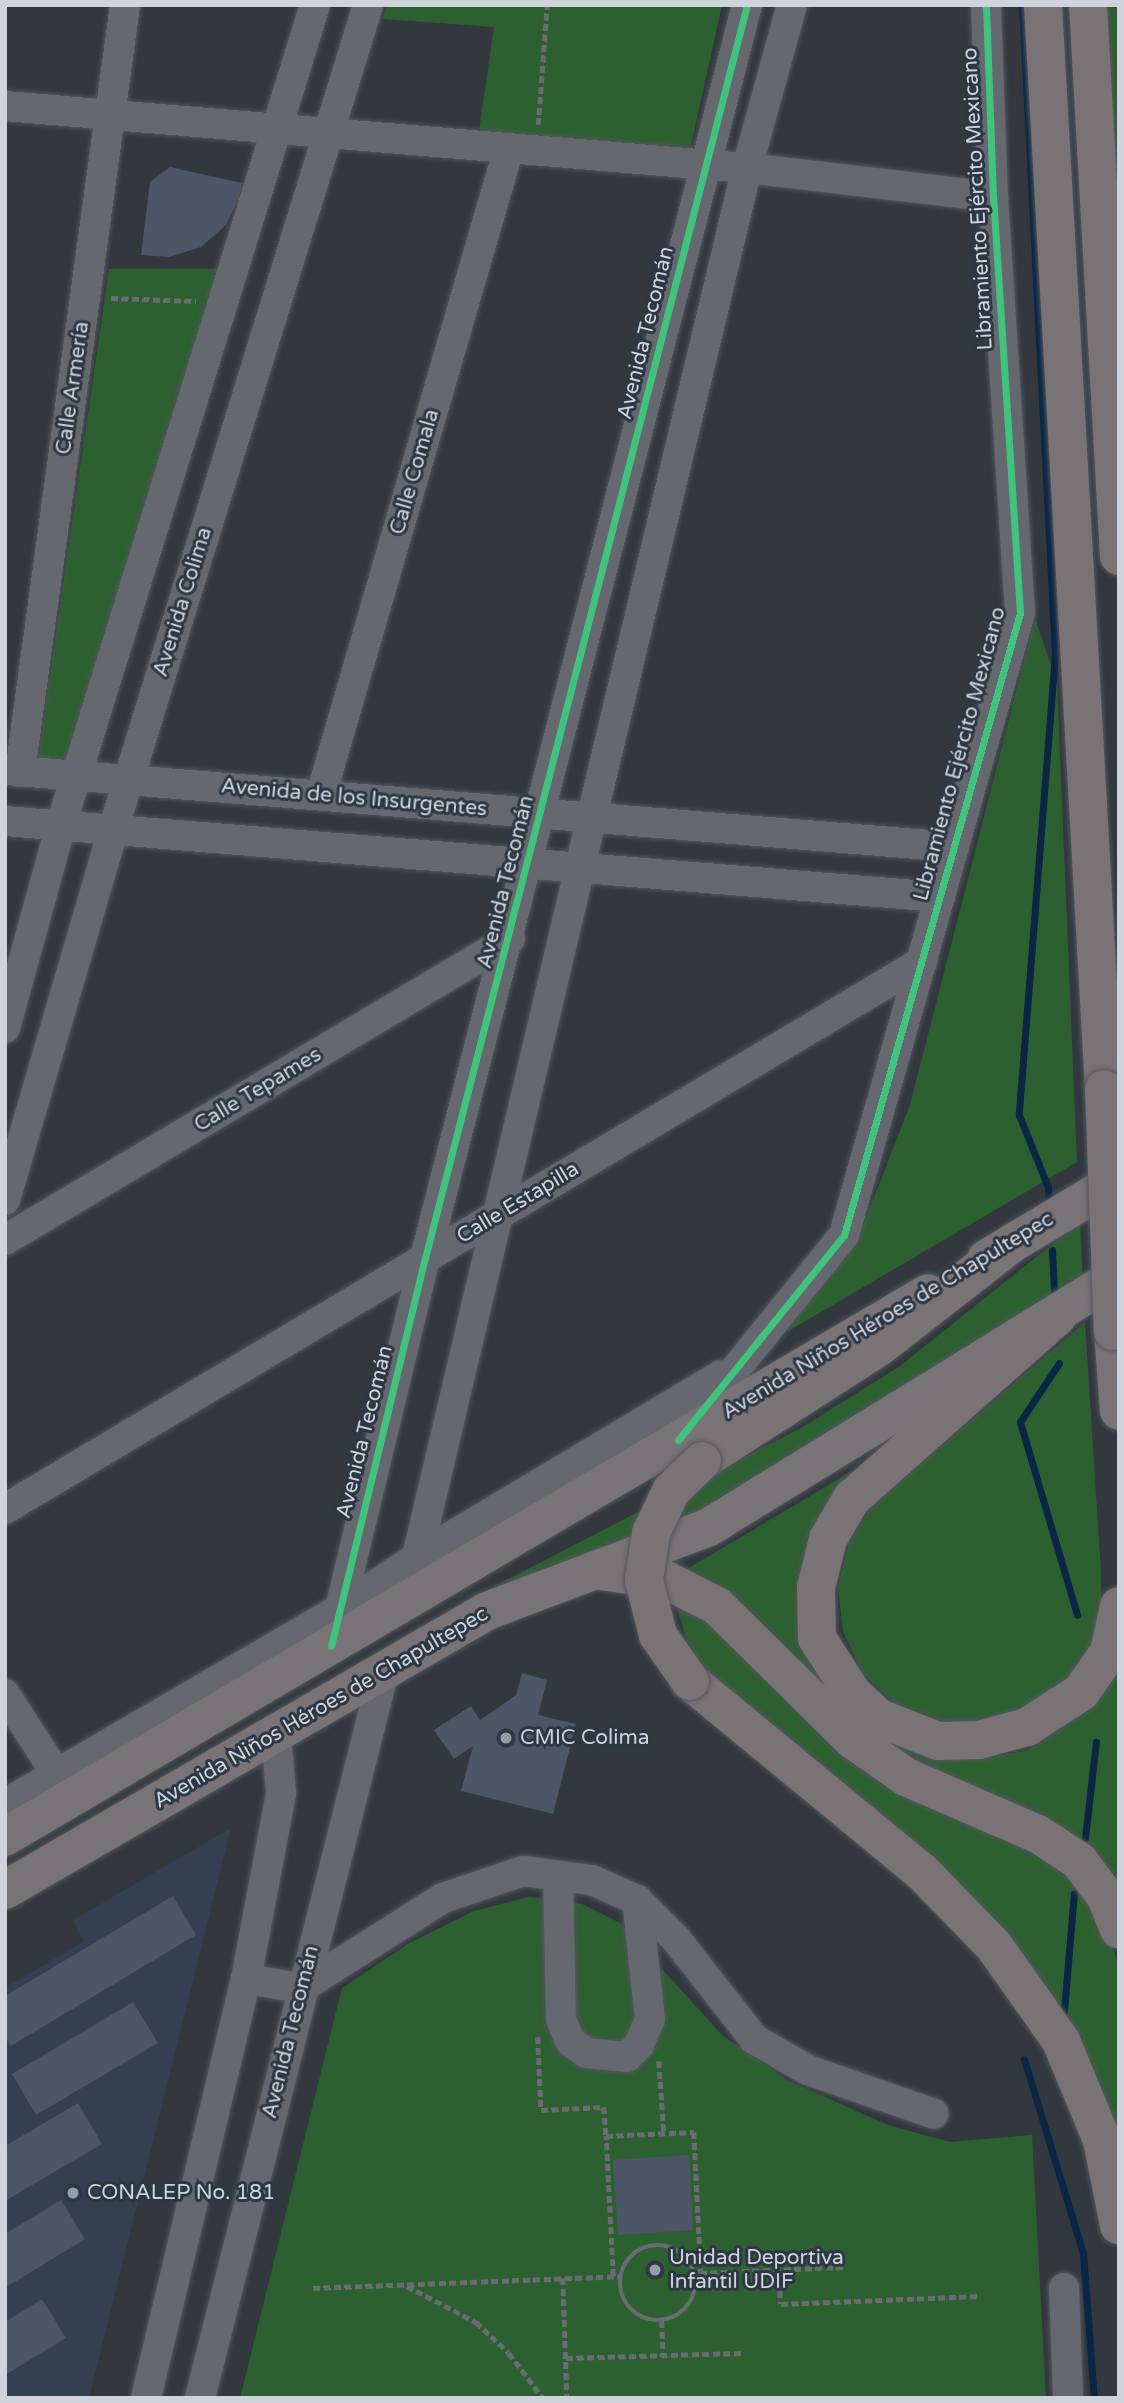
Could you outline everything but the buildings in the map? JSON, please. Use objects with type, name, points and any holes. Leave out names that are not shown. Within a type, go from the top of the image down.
[{"type":"highway","points":[[1043,5],[1104,1088],[1113,1331],[1119,1411]]},
{"type":"highway","points":[[1088,5],[1119,556]]},
{"type":"highway","points":[[1014,1242],[879,1347],[690,1451],[650,1533],[643,1580],[658,1635],[690,1681],[922,1872],[994,1946],[1061,2041],[1102,2140],[1119,2225]]},
{"type":"highway","points":[[1058,1316],[852,1498],[828,1539],[819,1576],[817,1638],[852,1693],[879,1718],[938,1741],[979,1740],[1027,1727],[1081,1692],[1109,1652],[1119,1606]]},
{"type":"highway","points":[[600,1571],[666,1580],[717,1606],[853,1740],[906,1777],[1038,1834],[1079,1861],[1106,1897],[1119,1929]]},
{"type":"main road","name":"Avenida Niños Héroes de Chapultepec","points":[[1014,1242],[1119,1178]]},
{"type":"main road","name":"Avenida Niños Héroes de Chapultepec","points":[[5,1890],[385,1667],[487,1611],[600,1571],[709,1527],[1058,1316],[1119,1275]]},
{"type":"main road","points":[[5,1838],[64,1786],[331,1646],[413,1597],[690,1451]]},
{"type":"street","name":"Calle Armería","points":[[13,771],[85,297],[125,5]]},
{"type":"street","points":[[5,1028],[61,825],[315,5]]},
{"type":"street","name":"Avenida Colima","points":[[5,1200],[113,830],[368,5]]},
{"type":"street","name":"Avenida Tecomán","points":[[331,1646],[425,1258],[510,939],[747,5]]},
{"type":"street","points":[[413,1597],[417,1557],[592,816],[747,168],[792,5]]},
{"type":"street","name":"Libramiento Ejército Mexicano","points":[[690,1451],[740,1364],[844,1235],[1020,613],[993,197],[986,5]]},
{"type":"street","points":[[5,106],[275,131],[747,168],[993,197]]},
{"type":"street","name":"Calle Comala","points":[[321,795],[523,150]]},
{"type":"street","name":"Avenida de los Insurgentes","points":[[13,771],[783,831],[954,847]]},
{"type":"street","points":[[5,821],[940,897]]},
{"type":"street","points":[[770,882],[783,831]]},
{"type":"street","name":"Calle Tepames","points":[[5,1240],[510,939]]},
{"type":"street","name":"Calle Estapilla","points":[[5,1509],[922,962]]},
{"type":"street","points":[[5,1804],[64,1786],[417,1557],[740,1364]]},
{"type":"street","name":"Avenida Tecomán","points":[[200,2398],[301,1988],[385,1667]]},
{"type":"street","points":[[5,1694],[64,1786]]},
{"type":"street","points":[[146,2398],[246,1979],[281,1793],[276,1733]]},
{"type":"street","points":[[246,1979],[301,1988],[443,1898],[523,1871],[593,1880],[637,1900],[676,1939],[754,2039],[808,2070],[934,2114]]},
{"type":"street","points":[[558,1876],[561,2019],[570,2041],[586,2053],[627,2057],[639,2045],[650,2019],[637,1900]]},
{"type":"street","points":[[1064,2288],[1068,2398]]},
{"type":"path","points":[[523,150],[547,5]]},
{"type":"path","points":[[85,297],[223,302]]},
{"type":"path","points":[[639,2045],[659,2054],[664,2133]]},
{"type":"path","points":[[613,2277],[606,2136],[664,2133],[694,2132],[698,2273],[693,2299],[674,2317],[662,2321],[639,2316],[630,2309],[619,2288],[623,2265],[639,2249],[662,2244],[683,2254],[698,2273]]},
{"type":"path","points":[[698,2273],[843,2267]]},
{"type":"path","points":[[779,2270],[781,2304],[980,2296]]},
{"type":"path","points":[[313,2288],[620,2276]]},
{"type":"path","points":[[563,2278],[567,2398]]},
{"type":"path","points":[[402,2285],[440,2300],[476,2322],[509,2353],[543,2398]]},
{"type":"path","points":[[662,2321],[663,2355]]},
{"type":"path","points":[[566,2358],[742,2353]]},
{"type":"shaded area","name":"CONALEP No. 181","points":[[231,1828],[89,2398],[5,2398],[5,1988],[84,1941],[73,1920]]},
{"type":"green space","points":[[387,5],[722,5],[690,150],[479,131],[494,27],[383,19]]},
{"type":"green space","points":[[1102,5],[1119,5],[1119,300]]},
{"type":"green space","points":[[109,269],[221,269],[71,768],[37,765]]},
{"type":"green space","points":[[1035,618],[1057,683],[1077,1162],[785,1333],[859,1236],[910,1105]]},
{"type":"green space","points":[[1080,1222],[1083,1283],[711,1510],[615,1551],[485,1591],[801,1428],[900,1366]]},
{"type":"green space","points":[[1085,1322],[1101,1573],[1101,1615],[1088,1655],[1063,1689],[982,1727],[936,1723],[895,1704],[863,1673],[843,1632],[838,1587],[849,1543],[873,1505]]},
{"type":"green space","points":[[891,1448],[861,1475],[817,1657],[975,1759],[1026,1751],[1051,1736],[1095,1703],[1119,1665],[1119,1886],[888,1753],[677,1575]]},
{"type":"green space","points":[[674,1600],[692,1605],[850,1762],[890,1787],[1057,1863],[1105,1920],[1117,1961],[1119,2136],[1087,2059],[713,1682],[689,1646]]},
{"type":"green space","name":"Unidad Deportiva Infantil UDIF","points":[[529,1897],[582,1904],[620,1923],[722,2035],[787,2080],[888,2125],[950,2142],[1032,2135],[1046,2398],[240,2398],[342,1988],[408,1944],[474,1911]]},
{"type":"waterway","points":[[1022,5],[1055,654],[1019,1115],[1048,1187],[1049,1200]]},
{"type":"waterway","points":[[1052,1250],[1054,1290]]},
{"type":"waterway","points":[[1059,1363],[1020,1422],[1077,1615]]},
{"type":"waterway","points":[[1085,1838],[1096,1742]]},
{"type":"waterway","points":[[1064,2011],[1074,1893]]},
{"type":"waterway","points":[[1024,2059],[1083,2253],[1094,2398]]},
{"type":"cycle path","points":[[331,1646],[425,1258],[747,5]]},
{"type":"cycle path","points":[[678,1440],[844,1235],[1020,613],[993,197],[986,5]]},
{"type":"place","name":"CMIC Colima","points":[[506,1738]]},
{"type":"place","name":"CONALEP No. 181","points":[[73,2193]]},
{"type":"place","name":"Unidad Deportiva Infantil UDIF","points":[[655,2270]]}]
